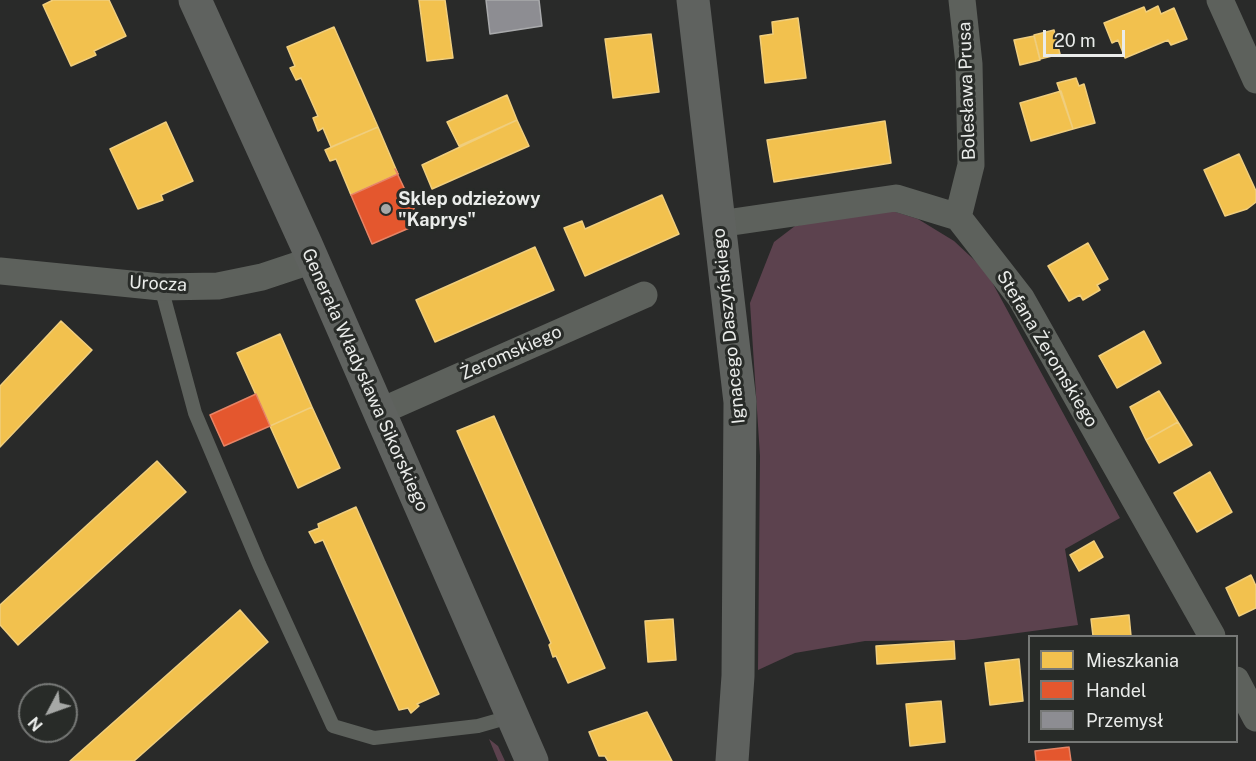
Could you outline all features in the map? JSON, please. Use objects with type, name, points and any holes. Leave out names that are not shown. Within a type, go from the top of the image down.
[{"type":"street","name":"Generała Władysława Sikorskiego","points":[[195,0],[313,260],[532,761]]},
{"type":"street","name":"Ignacego Daszyńskiego","points":[[693,0],[740,402],[738,676],[732,761]]},
{"type":"street","name":"Bolesława Prusa","points":[[958,217],[971,165],[969,64],[962,0]]},
{"type":"street","points":[[1220,0],[1256,80]]},
{"type":"street","points":[[720,224],[896,198],[958,217]]},
{"type":"street","name":"Stefana Żeromskiego","points":[[958,217],[1021,298],[1211,635]]},
{"type":"street","name":"Urocza","points":[[0,271],[161,287],[218,286],[262,278],[313,260]]},
{"type":"street","name":"Żeromskiego","points":[[379,412],[644,295]]},
{"type":"street","points":[[1238,674],[1256,677]]},
{"type":"street","points":[[1238,684],[1256,718]]},
{"type":"lane","points":[[161,287],[195,413],[256,557],[333,726],[374,738],[478,726],[513,716]]},
{"type":"shaded area","points":[[883,208],[918,219],[954,241],[986,271],[1120,518],[1065,549],[1078,625],[965,640],[865,641],[795,653],[758,670],[760,456],[750,303],[774,242],[795,226]]},
{"type":"shaded area","points":[[489,739],[498,746],[505,761],[498,761]]},
{"type":"building: Mieszkania","points":[[53,0],[109,0],[126,36],[94,51],[96,55],[71,66],[43,5]]},
{"type":"building: Mieszkania","points":[[419,0],[445,0],[453,58],[427,61]]},
{"type":"building: Mieszkania","points":[[1158,6],[1161,14],[1174,8],[1187,39],[1171,45],[1168,40],[1125,58],[1118,40],[1112,43],[1104,23],[1144,7],[1146,12]]},
{"type":"building: Mieszkania","points":[[798,18],[806,78],[765,83],[760,36],[773,34],[772,22]]},
{"type":"building: Mieszkania","points":[[334,27],[378,127],[331,147],[323,128],[318,131],[313,118],[318,116],[301,78],[296,80],[290,68],[295,66],[287,47]]},
{"type":"building: Mieszkania","points":[[1054,30],[1060,54],[1040,59],[1034,35]]},
{"type":"building: Mieszkania","points":[[651,34],[659,92],[613,98],[605,39]]},
{"type":"building: Mieszkania","points":[[1034,36],[1040,60],[1020,65],[1014,40]]},
{"type":"building: Mieszkania","points":[[1076,78],[1079,86],[1084,84],[1095,123],[1073,129],[1057,83]]},
{"type":"building: Mieszkania","points":[[1061,91],[1073,129],[1031,141],[1020,103]]},
{"type":"building: Mieszkania","points":[[507,95],[517,120],[459,146],[447,122]]},
{"type":"building: Mieszkania","points":[[517,120],[529,146],[432,189],[422,165]]},
{"type":"building: Mieszkania","points":[[885,121],[891,163],[774,182],[767,140]]},
{"type":"building: Mieszkania","points":[[166,122],[193,181],[161,195],[163,200],[138,209],[110,149]]},
{"type":"building: Mieszkania","points":[[378,127],[398,174],[351,195],[336,159],[330,161],[325,150]]},
{"type":"building: Mieszkania","points":[[1239,154],[1256,191],[1256,202],[1247,209],[1225,216],[1204,170]]},
{"type":"building: Mieszkania","points":[[662,195],[679,234],[585,276],[564,228],[582,221],[585,229]]},
{"type":"building: Mieszkania","points":[[1088,243],[1108,279],[1097,285],[1100,290],[1083,300],[1080,295],[1069,301],[1048,266]]},
{"type":"building: Mieszkania","points":[[535,247],[554,290],[435,342],[416,300]]},
{"type":"building: Mieszkania","points":[[61,321],[92,350],[0,447],[0,386]]},
{"type":"building: Mieszkania","points":[[1144,331],[1161,363],[1117,388],[1099,356]]},
{"type":"building: Mieszkania","points":[[280,334],[312,407],[270,426],[237,353]]},
{"type":"building: Mieszkania","points":[[1159,391],[1178,422],[1146,440],[1130,407]]},
{"type":"building: Mieszkania","points":[[312,407],[340,468],[298,488],[270,426]]},
{"type":"building: Mieszkania","points":[[494,416],[605,668],[568,683],[556,656],[553,657],[549,645],[551,643],[457,431]]},
{"type":"building: Mieszkania","points":[[1178,422],[1192,445],[1159,463],[1146,440]]},
{"type":"building: Mieszkania","points":[[157,461],[186,492],[18,645],[0,625],[0,605]]},
{"type":"building: Mieszkania","points":[[1210,472],[1232,512],[1197,532],[1174,493]]},
{"type":"building: Mieszkania","points":[[356,507],[439,694],[417,704],[419,706],[411,713],[408,708],[399,710],[323,540],[315,543],[309,532],[319,528],[318,524]]},
{"type":"building: Mieszkania","points":[[1094,541],[1103,557],[1079,571],[1070,555]]},
{"type":"building: Mieszkania","points":[[1251,575],[1256,586],[1256,608],[1239,616],[1226,588]]},
{"type":"building: Mieszkania","points":[[240,610],[268,642],[134,761],[70,761]]},
{"type":"building: Mieszkania","points":[[1129,615],[1131,635],[1093,635],[1091,619]]},
{"type":"building: Mieszkania","points":[[673,619],[676,660],[648,662],[645,621]]},
{"type":"building: Mieszkania","points":[[954,641],[955,659],[877,664],[876,646]]},
{"type":"building: Mieszkania","points":[[1019,659],[1023,701],[990,705],[985,663]]},
{"type":"building: Mieszkania","points":[[941,701],[945,742],[910,746],[906,704]]},
{"type":"building: Mieszkania","points":[[647,712],[672,761],[608,761],[605,756],[599,756],[589,732]]},
{"type":"building: Handel","name":"Sklep odzieżowy \"Kaprys\"","points":[[398,174],[421,223],[372,244],[351,195]]},
{"type":"building: Handel","points":[[256,394],[270,426],[224,446],[210,415]]},
{"type":"building: Handel","points":[[1069,747],[1071,761],[1036,761],[1035,751]]},
{"type":"building: Przemysł","points":[[486,0],[539,0],[542,26],[490,34]]},
{"type":"place","name":"Sklep odzieżowy \"Kaprys\"","points":[[386,209]]}]
